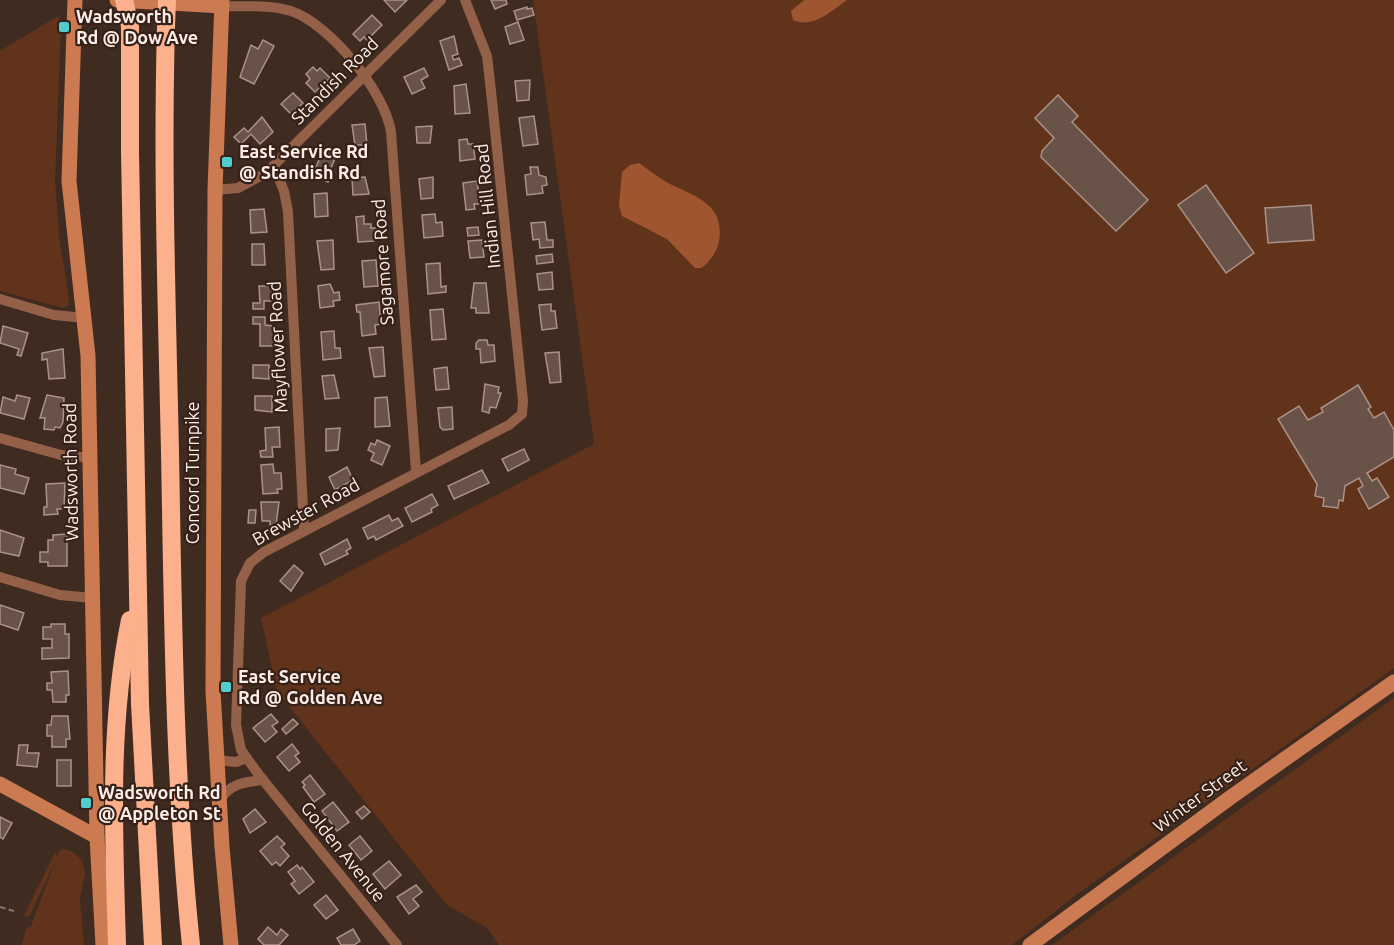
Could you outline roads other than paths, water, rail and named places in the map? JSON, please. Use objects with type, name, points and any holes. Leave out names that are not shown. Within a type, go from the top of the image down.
[{"type":"highway","points":[[124,0],[130,26]]},
{"type":"highway","points":[[131,0],[137,574],[143,793],[153,945]]},
{"type":"highway","name":"Concord Turnpike","points":[[167,0],[164,157],[174,676],[182,841],[191,945]]},
{"type":"highway","points":[[117,945],[113,823],[117,725],[137,574]]},
{"type":"main road","name":"Wadsworth Road","points":[[75,0],[69,181],[73,236],[85,318],[89,366],[97,837],[103,945]]},
{"type":"main road","points":[[117,0],[222,3]]},
{"type":"main road","name":"Concord Turnpike","points":[[222,3],[215,190],[213,691],[219,804],[231,945]]},
{"type":"main road","name":"Winter Street","points":[[1030,945],[1221,804],[1394,682]]},
{"type":"main road","points":[[0,784],[97,837]]},
{"type":"street","name":"Standish Road","points":[[215,190],[245,185],[274,166],[441,0]]},
{"type":"street","name":"Indian Hill Road","points":[[465,0],[487,56],[515,314],[523,401],[522,414]]},
{"type":"street","name":"Sagamore Road","points":[[222,3],[268,3],[296,13],[328,36],[364,75],[385,108],[391,132],[416,471]]},
{"type":"street","name":"Mayflower Road","points":[[274,166],[284,191],[288,212],[304,529]]},
{"type":"street","points":[[0,299],[59,316],[85,318]]},
{"type":"street","name":"Brewster Road","points":[[246,758],[238,743],[236,725],[242,576],[254,559],[304,529],[509,425],[522,414]]},
{"type":"street","points":[[0,438],[61,455],[90,458]]},
{"type":"street","points":[[0,577],[60,595],[92,598]]},
{"type":"street","points":[[216,760],[236,762],[246,758]]},
{"type":"street","name":"Golden Avenue","points":[[246,758],[396,945]]},
{"type":"street","points":[[219,804],[225,793],[235,785],[263,780]]},
{"type":"place","name":"Wadsworth Rd @ Dow Ave","points":[[64,27]]},
{"type":"place","name":"East Service Rd @ Standish Rd","points":[[227,162]]},
{"type":"place","name":"East Service Rd @ Golden Ave","points":[[226,687]]},
{"type":"place","name":"Wadsworth Rd @ Appleton St","points":[[86,803]]}]
